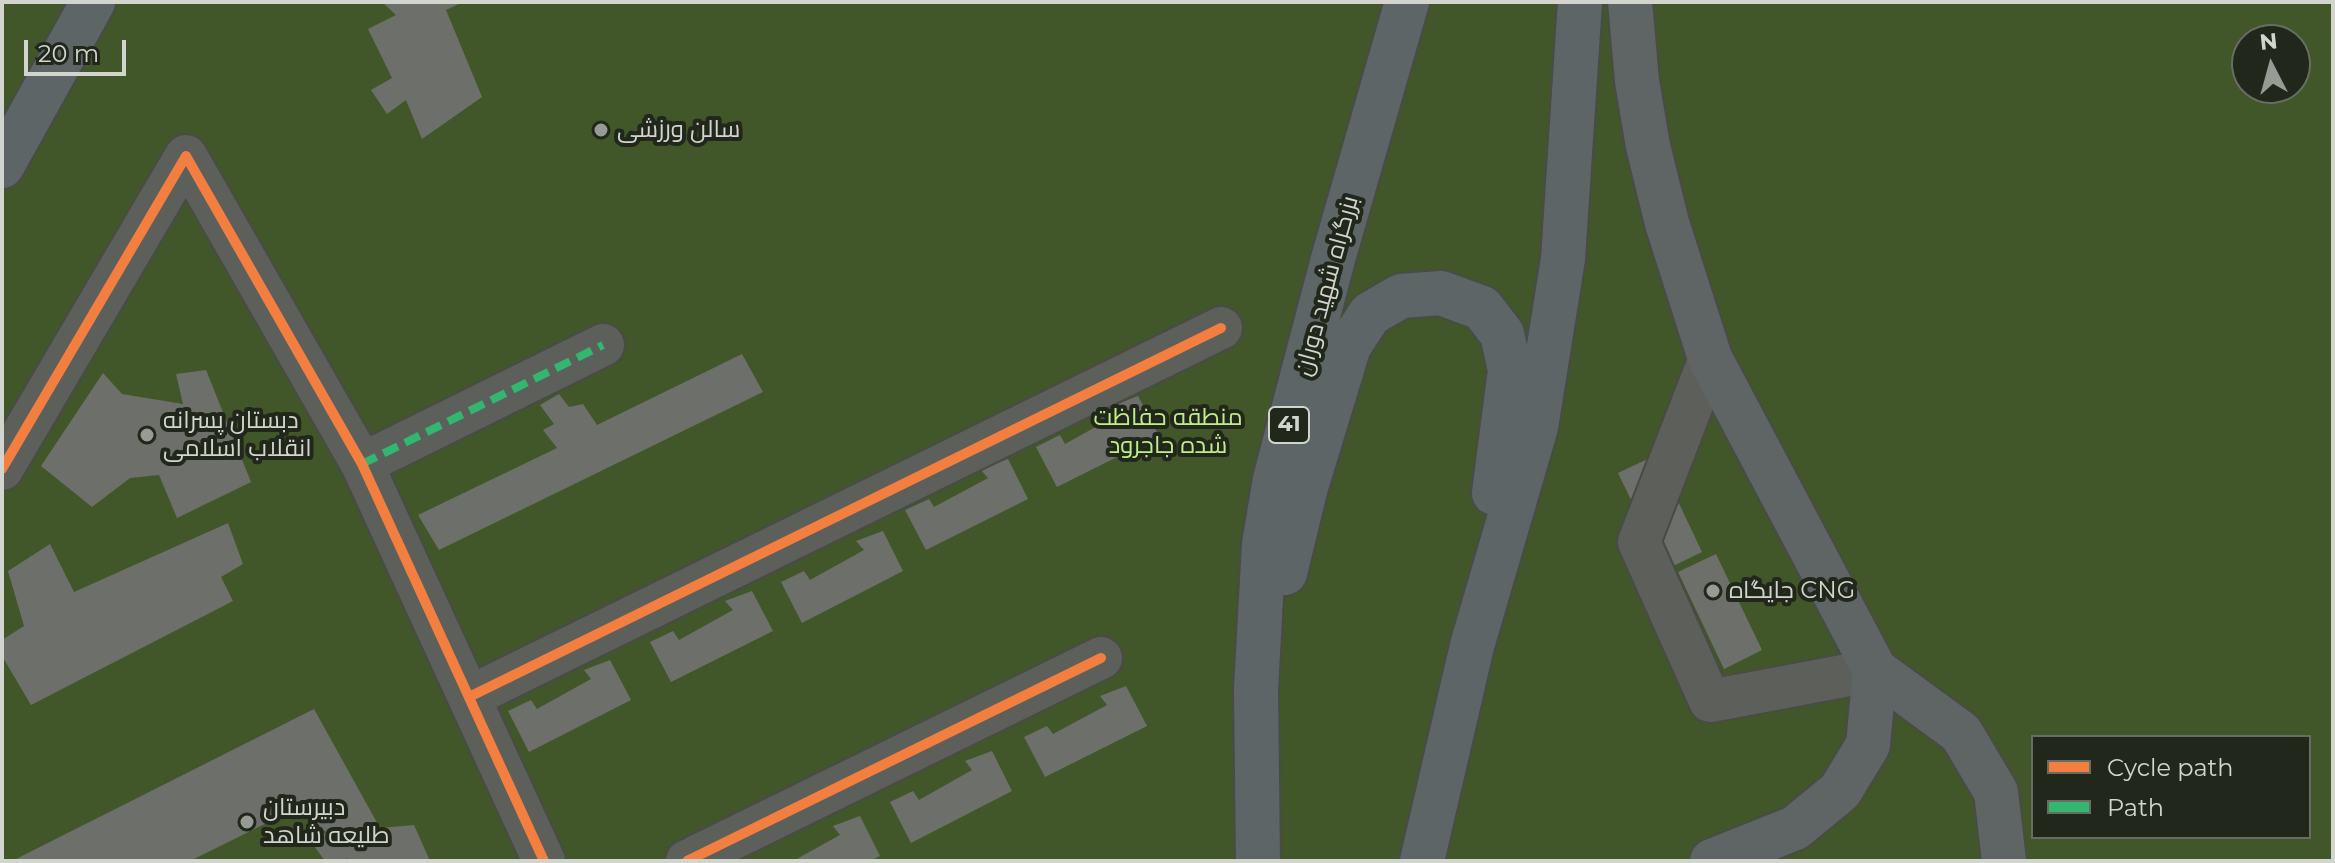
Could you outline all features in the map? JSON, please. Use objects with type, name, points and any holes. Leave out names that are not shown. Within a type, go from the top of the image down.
[{"type":"highway","points":[[2,166],[93,2]]},
{"type":"highway","name":"بزرگراه شهید دوران","points":[[1258,861],[1256,689],[1264,544],[1275,479],[1333,259],[1407,2]]},
{"type":"highway","points":[[1422,861],[1472,646],[1539,412],[1563,259],[1580,2]]},
{"type":"highway","points":[[1256,689],[1306,487],[1349,346],[1370,314],[1401,296],[1441,293],[1482,308],[1502,334],[1508,354],[1508,393],[1472,646]]},
{"type":"main road","points":[[1630,2],[1637,81],[1648,146],[1667,223],[1710,358],[1875,670],[1961,733],[1996,792],[2004,861]]},
{"type":"main road","points":[[1712,861],[1795,828],[1840,791],[1868,745],[1875,670]]},
{"type":"main road","points":[[1434,861],[1439,794]]},
{"type":"street","points":[[2,469],[186,156],[362,464],[544,861]]},
{"type":"street","points":[[469,697],[1221,328]]},
{"type":"street","points":[[362,464],[603,345]]},
{"type":"street","points":[[1710,358],[1639,542],[1710,701],[1875,670]]},
{"type":"street","points":[[687,861],[1101,658]]},
{"type":"green space","name":"منطقه حفاظت شده جاجرود","points":[[2,2],[2333,2],[2333,861],[2,861]]},
{"type":"building","points":[[382,2],[463,2],[446,10],[482,97],[422,139],[406,100],[387,114],[371,90],[392,78],[368,29],[396,15]]},
{"type":"building","points":[[742,354],[763,392],[439,550],[418,515],[557,448],[543,430],[554,424],[540,405],[559,394],[569,407],[583,404],[597,425]]},
{"type":"building","name":"دبستان پسرانه انقلاب اسلامی","points":[[206,370],[251,482],[177,518],[159,475],[130,478],[92,507],[41,466],[103,373],[122,394],[183,404],[176,374]]},
{"type":"building","points":[[1138,396],[1159,436],[1057,487],[1036,447],[1060,435],[1065,444],[1119,414],[1112,406]]},
{"type":"building","points":[[1656,455],[1702,552],[1665,570],[1618,473]]},
{"type":"building","points":[[1008,459],[1028,499],[926,550],[905,510],[929,499],[934,507],[988,478],[980,469]]},
{"type":"building","points":[[228,523],[243,564],[221,577],[233,601],[31,705],[2,656],[2,640],[24,626],[8,571],[50,544],[74,592]]},
{"type":"building","points":[[883,531],[903,571],[802,623],[781,582],[804,571],[810,580],[864,550],[856,541]]},
{"type":"building","points":[[1716,554],[1762,650],[1724,669],[1678,572]]},
{"type":"building","points":[[752,591],[773,631],[671,682],[650,642],[673,631],[679,640],[733,610],[725,601]]},
{"type":"building","points":[[610,660],[631,700],[529,752],[508,711],[531,700],[537,709],[591,679],[584,670]]},
{"type":"building","points":[[1126,686],[1147,726],[1045,777],[1024,737],[1047,726],[1053,734],[1107,705],[1100,696]]},
{"type":"building","points":[[314,709],[380,828],[414,825],[430,861],[348,861],[347,858],[343,861],[325,861],[312,843],[326,832],[299,807],[190,861],[12,861]]},
{"type":"building","points":[[992,751],[1012,791],[911,843],[890,802],[913,791],[919,800],[972,770],[965,761]]},
{"type":"building","points":[[860,816],[880,856],[870,861],[793,861],[840,835],[833,826]]},
{"type":"marked path","points":[[362,464],[603,345]]},
{"type":"cycle path","points":[[2,469],[186,156],[362,464],[544,861]]},
{"type":"cycle path","points":[[469,697],[1221,328]]},
{"type":"cycle path","points":[[687,861],[1101,658]]},
{"type":"place","name":"سالن ورزشی","points":[[601,130]]},
{"type":"place","name":"دبستان پسرانه انقلاب اسلامی","points":[[147,435]]},
{"type":"place","name":"جایگاه CNG","points":[[1713,591]]},
{"type":"place","name":"دبیرستان طلیعه شاهد","points":[[247,822]]}]
